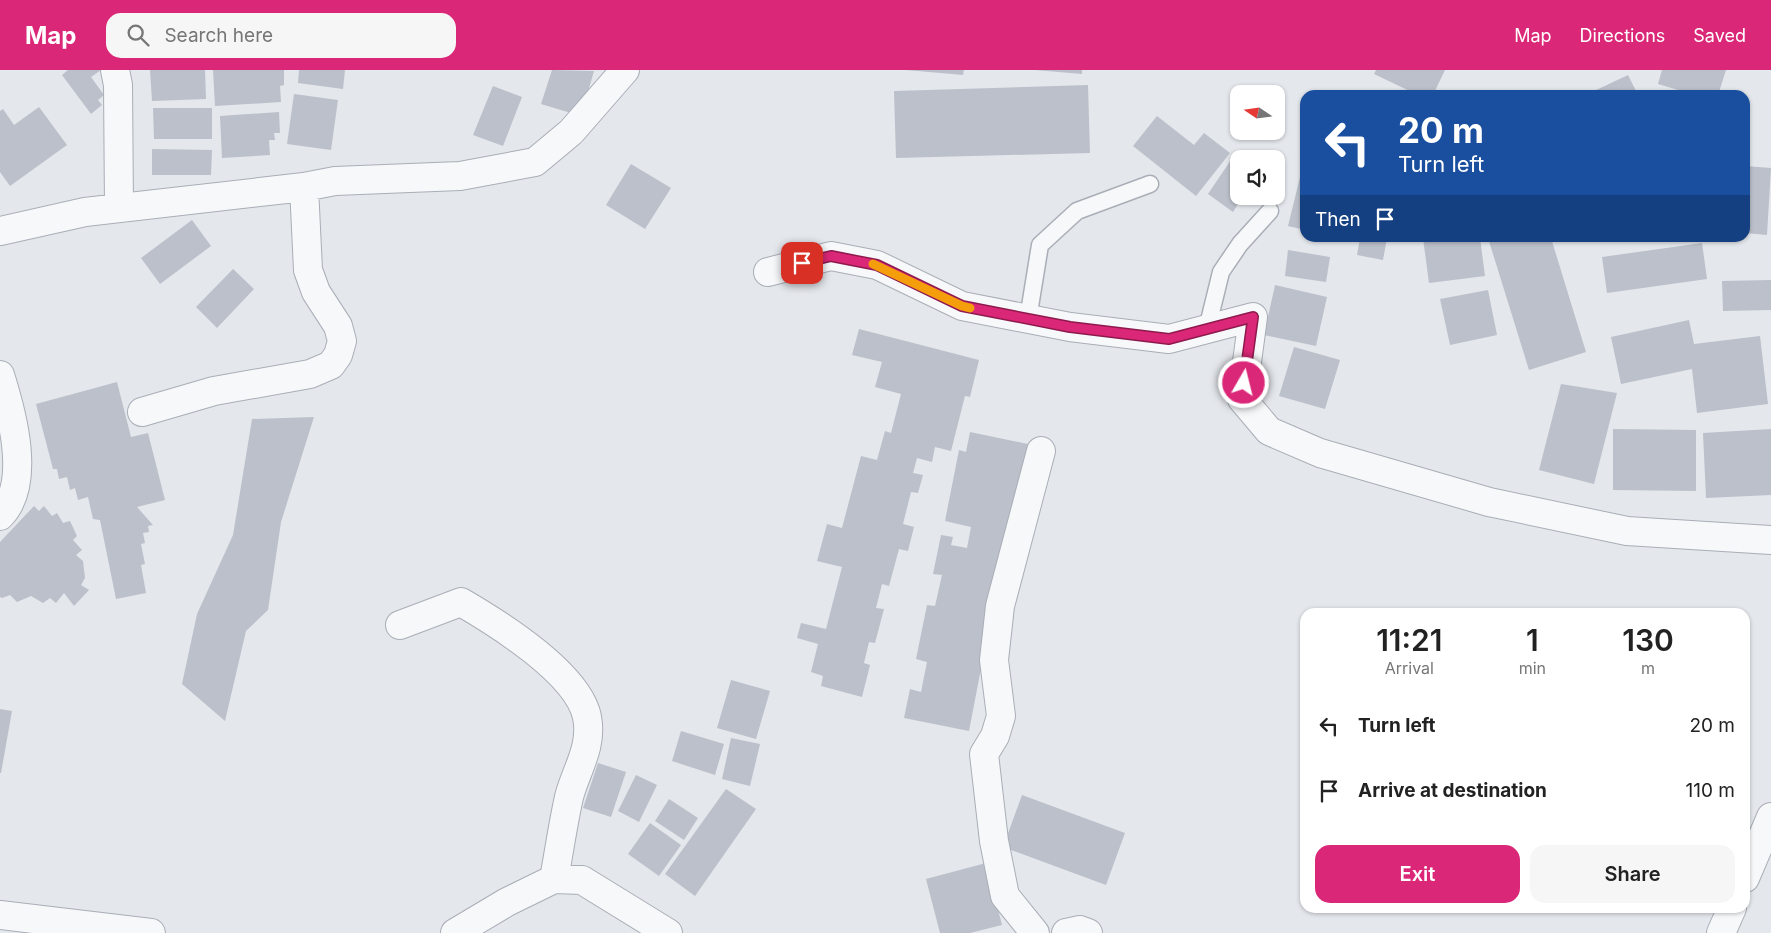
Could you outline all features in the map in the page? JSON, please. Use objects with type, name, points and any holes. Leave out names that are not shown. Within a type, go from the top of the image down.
[{"type":"street","points":[[115,70],[118,85],[119,208]]},
{"type":"street","points":[[0,231],[85,212],[304,187],[335,181],[460,176],[535,162],[571,132],[625,70]]},
{"type":"street","points":[[142,412],[214,391],[310,374],[331,365],[338,355],[342,342],[338,326],[316,292],[308,270],[304,187]]},
{"type":"street","points":[[768,272],[831,256],[877,265],[962,306],[1070,327],[1169,339],[1253,317],[1242,399],[1269,432],[1320,453],[1489,502],[1627,531],[1771,540]]},
{"type":"street","points":[[0,375],[14,428],[18,473],[8,508],[0,516]]},
{"type":"street","points":[[1035,933],[1005,896],[994,840],[984,754],[995,736],[1001,716],[994,660],[1000,606],[1041,451]]},
{"type":"street","points":[[400,625],[460,602],[509,632],[569,683],[587,716],[586,754],[570,796],[554,879]]},
{"type":"street","points":[[1750,866],[1771,817]]},
{"type":"street","points":[[455,933],[507,902],[554,879],[582,880],[668,933]]},
{"type":"street","points":[[1721,933],[1730,913]]},
{"type":"street","points":[[0,915],[151,933]]},
{"type":"street","points":[[1066,933],[1080,930],[1088,933]]},
{"type":"lane","points":[[1028,319],[1040,245],[1077,211],[1150,184]]},
{"type":"lane","points":[[1207,329],[1220,272],[1240,244],[1270,211]]},
{"type":"building","points":[[68,70],[101,70],[91,77],[104,95],[98,100],[102,105],[91,114],[62,75]]},
{"type":"building","points":[[150,70],[205,70],[206,99],[152,101]]},
{"type":"building","points":[[213,70],[284,70],[284,85],[280,86],[281,102],[215,106]]},
{"type":"building","points":[[299,70],[345,70],[343,89],[298,83]]},
{"type":"building","points":[[552,70],[594,71],[581,116],[541,104]]},
{"type":"building","points":[[906,70],[964,70],[963,75]]},
{"type":"building","points":[[1035,70],[1082,70],[1082,74]]},
{"type":"building","points":[[1376,70],[1445,70],[1435,90],[1408,90],[1374,74]]},
{"type":"building","points":[[1662,70],[1726,70],[1720,90],[1678,90],[1658,84]]},
{"type":"building","points":[[1628,75],[1636,90],[1596,90]]},
{"type":"building","points":[[1088,85],[1090,153],[896,158],[894,91]]},
{"type":"building","points":[[493,86],[522,97],[503,146],[473,135]]},
{"type":"building","points":[[294,94],[338,100],[331,150],[287,144]]},
{"type":"building","points":[[39,107],[67,145],[10,186],[0,172],[0,111],[3,109],[14,125]]},
{"type":"building","points":[[153,108],[212,108],[212,139],[154,139]]},
{"type":"building","points":[[279,112],[280,133],[274,133],[275,140],[269,140],[270,155],[222,158],[220,116]]},
{"type":"building","points":[[1157,116],[1194,145],[1204,133],[1230,153],[1196,196],[1133,146]]},
{"type":"building","points":[[152,149],[212,150],[211,175],[152,175]]},
{"type":"building","points":[[1230,161],[1230,205],[1237,205],[1233,212],[1208,194]]},
{"type":"building","points":[[631,164],[671,188],[645,229],[606,205]]},
{"type":"building","points":[[1750,166],[1771,168],[1767,235],[1750,233]]},
{"type":"building","points":[[1300,177],[1300,229],[1288,226]]},
{"type":"building","points":[[192,220],[211,246],[160,284],[141,258]]},
{"type":"building","points":[[1359,242],[1386,242],[1383,260],[1357,255]]},
{"type":"building","points":[[1424,242],[1481,242],[1485,276],[1429,283]]},
{"type":"building","points":[[1489,242],[1552,242],[1586,352],[1529,370]]},
{"type":"building","points":[[1702,243],[1707,279],[1607,293],[1602,257]]},
{"type":"building","points":[[1288,250],[1330,257],[1326,282],[1285,276]]},
{"type":"building","points":[[233,269],[254,289],[217,328],[196,307]]},
{"type":"building","points":[[1771,280],[1771,310],[1723,311],[1722,281]]},
{"type":"building","points":[[1275,285],[1327,297],[1316,346],[1264,335]]},
{"type":"building","points":[[1488,290],[1497,335],[1450,345],[1440,299]]},
{"type":"building","points":[[1689,320],[1694,344],[1760,336],[1768,404],[1697,413],[1692,369],[1621,384],[1611,337]]},
{"type":"building","points":[[859,329],[979,360],[970,397],[965,396],[951,451],[935,447],[932,462],[917,458],[913,473],[923,475],[918,493],[911,492],[903,524],[914,527],[908,551],[899,549],[889,586],[882,584],[876,608],[884,609],[875,643],[869,642],[864,663],[870,665],[862,697],[821,686],[823,676],[811,672],[818,644],[797,638],[801,623],[826,629],[842,567],[817,561],[827,524],[842,528],[861,456],[877,460],[885,431],[891,433],[901,394],[875,387],[882,362],[852,355]]},
{"type":"building","points":[[1294,347],[1340,360],[1325,409],[1279,396]]},
{"type":"building","points":[[117,382],[131,437],[148,433],[165,500],[137,507],[153,525],[148,526],[149,532],[143,533],[145,543],[141,544],[145,564],[141,565],[146,593],[116,599],[100,520],[93,519],[88,497],[78,500],[75,488],[70,490],[67,477],[59,479],[57,469],[53,469],[36,404]]},
{"type":"building","points":[[1561,384],[1617,393],[1594,484],[1539,470]]},
{"type":"building","points":[[314,417],[281,522],[268,610],[246,631],[225,721],[182,684],[197,614],[233,535],[252,419]]},
{"type":"building","points":[[1613,429],[1696,430],[1696,491],[1613,490]]},
{"type":"building","points":[[1771,429],[1771,495],[1706,498],[1703,433]]},
{"type":"building","points":[[970,432],[1028,444],[993,606],[969,731],[904,718],[910,689],[921,692],[927,662],[916,659],[927,605],[935,606],[942,575],[933,574],[941,535],[953,537],[951,545],[967,548],[971,527],[945,521],[959,450],[966,452]]},
{"type":"building","points":[[34,506],[39,511],[44,506],[52,516],[57,513],[63,523],[70,521],[77,536],[73,540],[82,550],[76,555],[83,561],[85,578],[81,585],[89,590],[74,606],[64,593],[56,603],[50,598],[43,603],[31,596],[17,602],[10,595],[0,597],[0,542]]},
{"type":"building","points":[[731,680],[770,691],[756,739],[717,728]]},
{"type":"building","points":[[0,709],[12,711],[1,773],[0,773]]},
{"type":"building","points":[[681,731],[724,744],[715,775],[672,761]]},
{"type":"building","points":[[731,738],[760,744],[750,786],[722,779]]},
{"type":"building","points":[[598,763],[626,772],[611,817],[583,808]]},
{"type":"building","points":[[636,775],[657,785],[639,822],[618,811]]},
{"type":"building","points":[[726,789],[756,809],[695,896],[665,874]]},
{"type":"building","points":[[1022,795],[1125,833],[1106,885],[1003,847]]},
{"type":"building","points":[[669,799],[698,818],[684,840],[655,821]]},
{"type":"building","points":[[650,823],[681,845],[659,876],[628,854]]},
{"type":"building","points":[[986,863],[1002,925],[970,933],[940,933],[926,879]]},
{"type":"slow traffic","points":[[873,264],[970,308]]},
{"type":"route","points":[[802,263],[831,256],[877,265],[962,306],[1070,327],[1169,339],[1253,317],[1244,383]]}]
